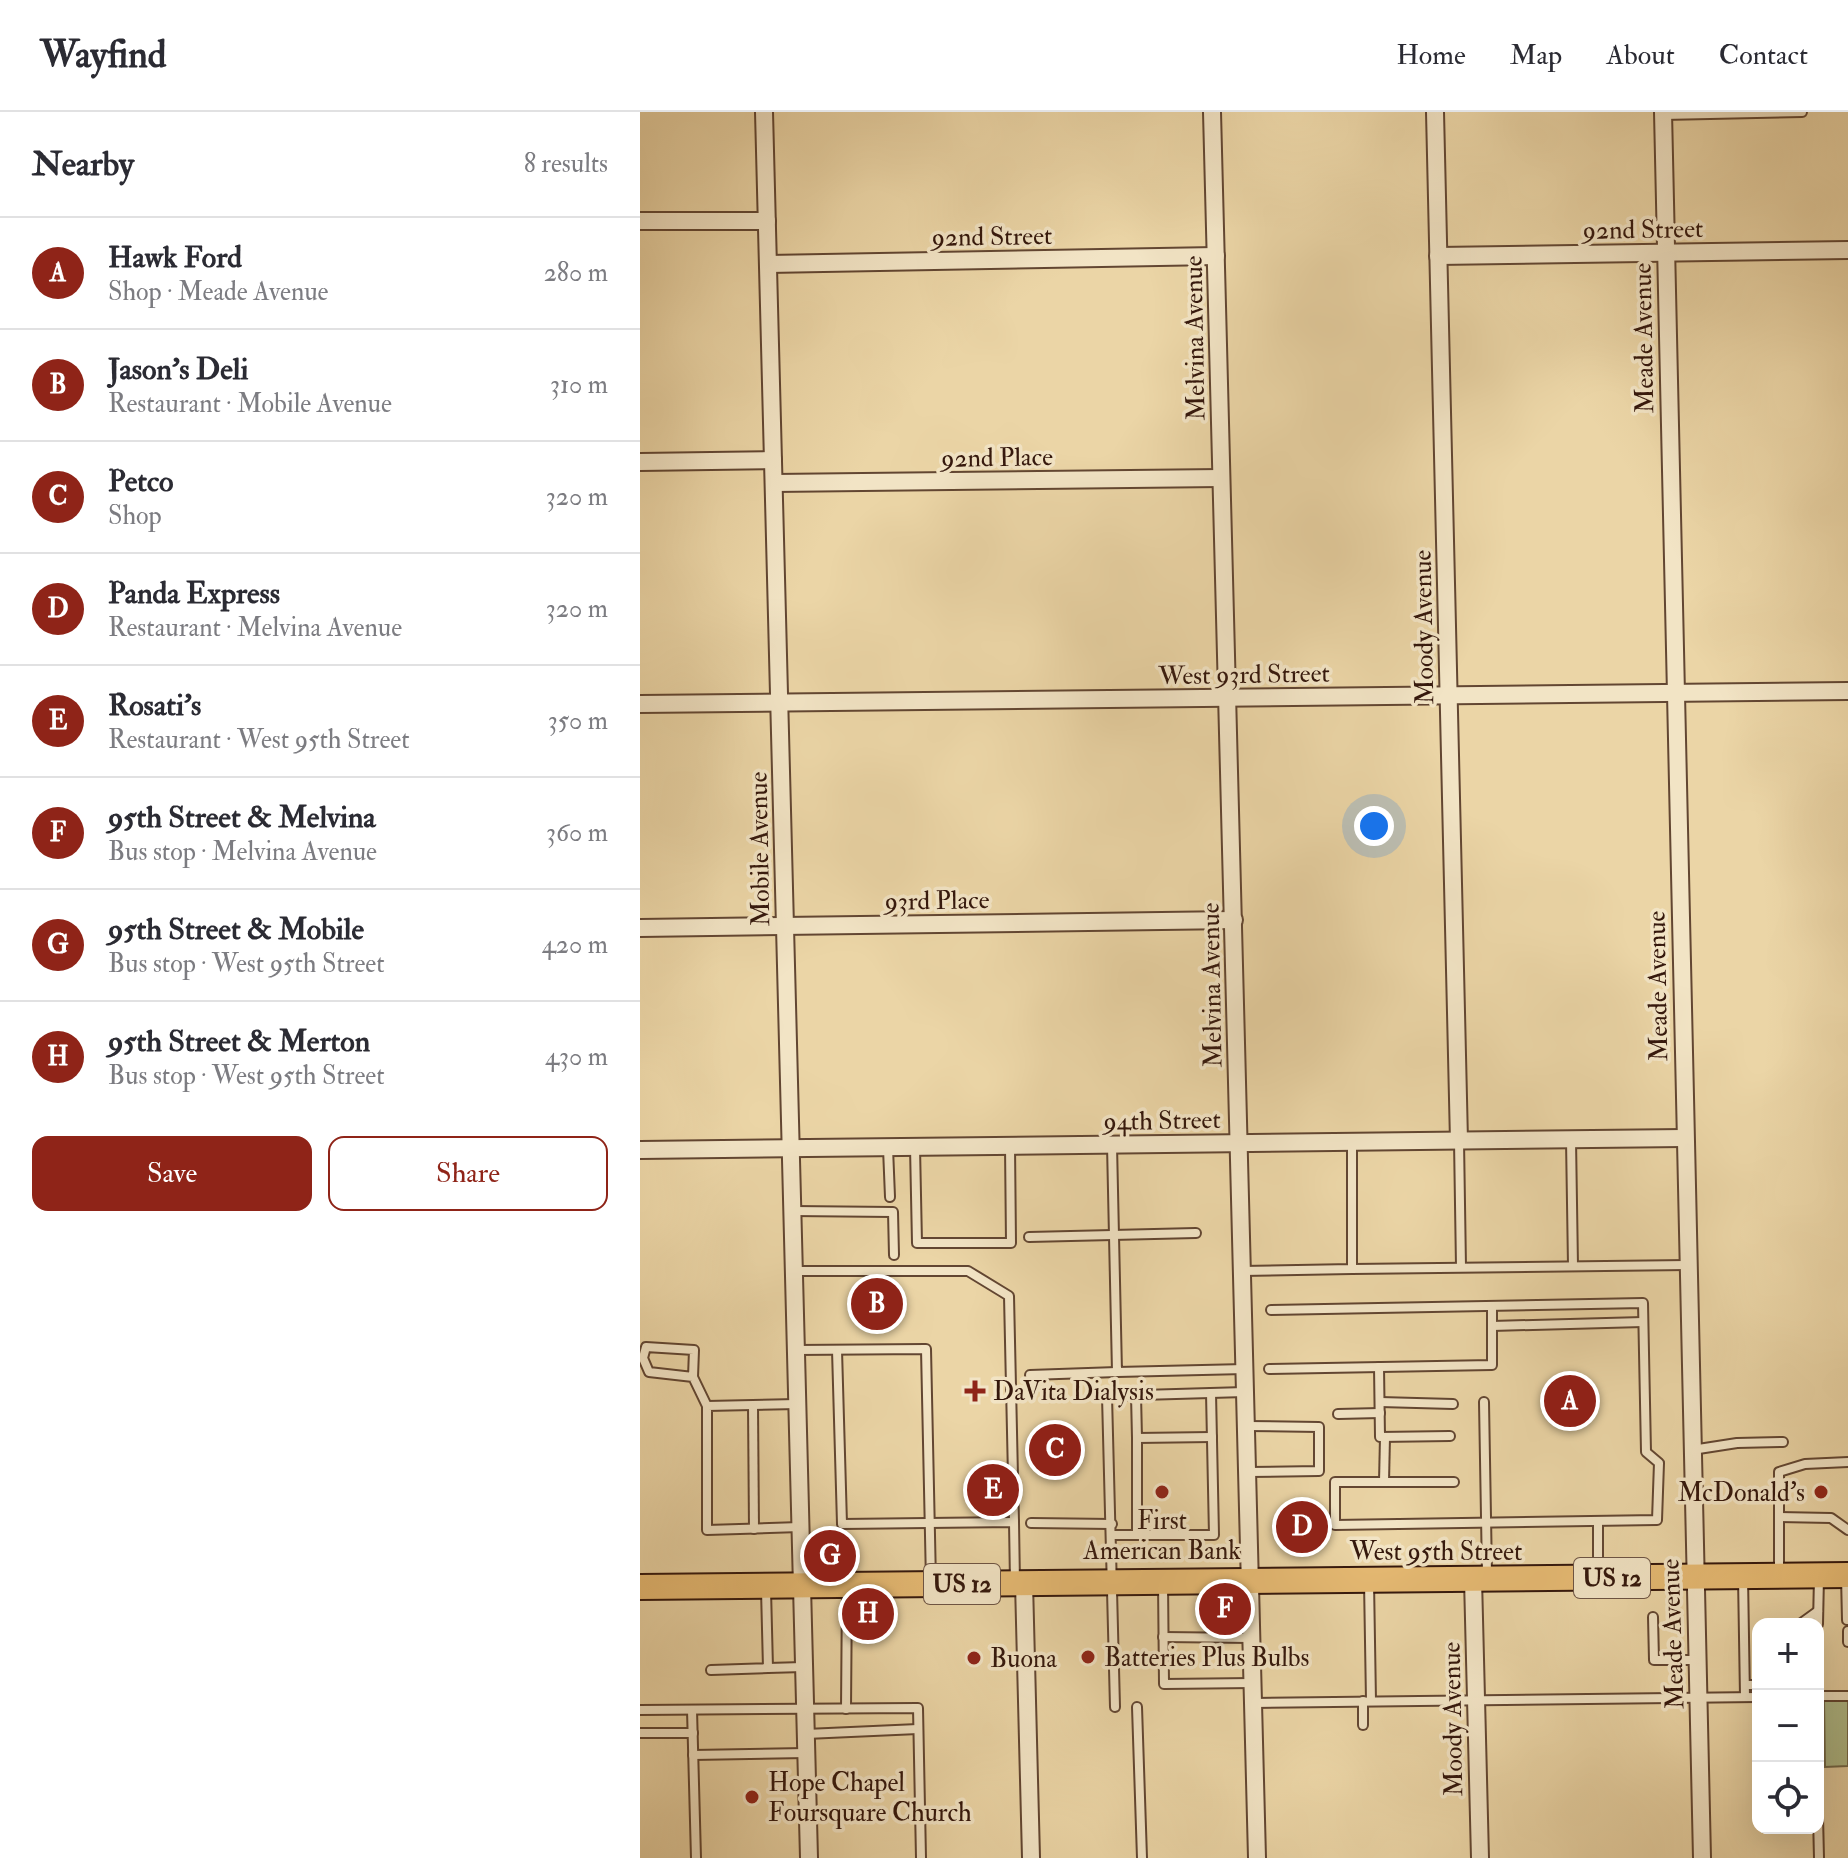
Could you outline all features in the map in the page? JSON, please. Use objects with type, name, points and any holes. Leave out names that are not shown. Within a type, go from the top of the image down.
[{"type":"main road","name":"West 95th Street","points":[[640,1587],[1847,1575]]},
{"type":"street","name":"Mobile Avenue","points":[[764,112],[809,1858]]},
{"type":"street","name":"Melvina Avenue","points":[[1212,112],[1257,1858]]},
{"type":"street","name":"Moody Avenue","points":[[1435,112],[1459,1141]]},
{"type":"street","name":"Meade Avenue","points":[[1663,114],[1702,1858]]},
{"type":"street","points":[[640,221],[767,221]]},
{"type":"street","name":"92nd Street","points":[[1438,256],[1848,250]]},
{"type":"street","name":"92nd Street","points":[[768,264],[1216,256]]},
{"type":"street","points":[[640,462],[773,460]]},
{"type":"street","name":"92nd Place","points":[[774,483],[1221,478]]},
{"type":"street","name":"West 93rd Street","points":[[640,704],[1848,691]]},
{"type":"street","name":"93rd Place","points":[[640,928],[1234,920]]},
{"type":"street","name":"94th Street","points":[[640,1150],[1684,1138]]},
{"type":"street","name":"Moody Avenue","points":[[1480,1579],[1476,1700],[1480,1858]]},
{"type":"street","points":[[1020,1583],[1031,1858]]},
{"type":"lane","points":[[1663,114],[1804,112]]},
{"type":"lane","points":[[1571,1140],[1573,1266]]},
{"type":"lane","points":[[1459,1141],[1461,1267]]},
{"type":"lane","points":[[1352,1142],[1352,1269]]},
{"type":"lane","points":[[1112,1144],[1117,1372]]},
{"type":"lane","points":[[915,1147],[917,1243],[1011,1243],[1009,1146]]},
{"type":"lane","points":[[888,1147],[890,1197]]},
{"type":"lane","points":[[792,1211],[893,1212],[894,1255]]},
{"type":"lane","points":[[1029,1237],[1196,1233]]},
{"type":"lane","points":[[1242,1271],[1687,1265]]},
{"type":"lane","points":[[793,1271],[968,1271],[1009,1296],[1014,1522],[1020,1583]]},
{"type":"lane","points":[[1271,1310],[1643,1303],[1646,1452],[1659,1463],[1657,1520],[1335,1525],[1335,1482],[1454,1482]]},
{"type":"lane","points":[[1269,1369],[1492,1365],[1492,1306]]},
{"type":"lane","points":[[1492,1326],[1643,1322]]},
{"type":"lane","points":[[693,1377],[649,1372],[643,1358],[646,1347],[694,1350],[693,1377],[707,1406],[707,1530],[800,1527]]},
{"type":"lane","points":[[795,1350],[926,1349],[931,1584]]},
{"type":"lane","points":[[837,1350],[842,1524],[1014,1522]]},
{"type":"lane","points":[[1379,1367],[1380,1437],[1450,1436]]},
{"type":"lane","points":[[1030,1375],[1245,1369]]},
{"type":"lane","points":[[1115,1707],[1107,1396],[1246,1392]]},
{"type":"lane","points":[[1112,1535],[1214,1535],[1211,1393]]},
{"type":"lane","points":[[1136,1395],[1137,1535]]},
{"type":"lane","points":[[1380,1402],[1453,1404]]},
{"type":"lane","points":[[1480,1579],[1486,1525],[1484,1402]]},
{"type":"lane","points":[[707,1406],[797,1404]]},
{"type":"lane","points":[[753,1406],[754,1529]]},
{"type":"lane","points":[[1338,1414],[1380,1413]]},
{"type":"lane","points":[[1247,1426],[1319,1427],[1319,1471],[1248,1472]]},
{"type":"lane","points":[[1137,1438],[1212,1437]]},
{"type":"lane","points":[[1384,1482],[1385,1437]]},
{"type":"lane","points":[[1691,1451],[1737,1443],[1783,1442]]},
{"type":"lane","points":[[1779,1576],[1779,1472],[1805,1464],[1848,1462]]},
{"type":"lane","points":[[1779,1517],[1831,1518],[1848,1530]]},
{"type":"lane","points":[[1598,1522],[1598,1578]]},
{"type":"lane","points":[[1031,1523],[1112,1524]]},
{"type":"lane","points":[[1847,1575],[1847,1620]]},
{"type":"lane","points":[[1743,1576],[1745,1697]]},
{"type":"lane","points":[[1818,1618],[1819,1576]]},
{"type":"lane","points":[[1363,1725],[1367,1701],[1369,1580]]},
{"type":"lane","points":[[1163,1582],[1164,1684],[1254,1683]]},
{"type":"lane","points":[[846,1709],[847,1585]]},
{"type":"lane","points":[[766,1586],[768,1668]]},
{"type":"lane","points":[[1808,1618],[1818,1611]]},
{"type":"lane","points":[[1653,1617],[1654,1660],[1697,1660]]},
{"type":"lane","points":[[1848,1631],[1848,1642]]},
{"type":"lane","points":[[1163,1637],[1253,1638]]},
{"type":"lane","points":[[711,1670],[803,1667]]},
{"type":"lane","points":[[1745,1685],[1752,1685]]},
{"type":"lane","points":[[1824,1696],[1848,1696]]},
{"type":"lane","points":[[1254,1703],[1752,1697]]},
{"type":"lane","points":[[1137,1707],[1142,1858]]},
{"type":"lane","points":[[640,1710],[918,1708],[921,1858]]},
{"type":"lane","points":[[692,1710],[696,1858]]},
{"type":"lane","points":[[805,1734],[918,1729]]},
{"type":"lane","points":[[640,1733],[693,1733]]},
{"type":"lane","points":[[693,1755],[806,1753]]},
{"type":"lane","points":[[1818,1834],[1819,1858]]},
{"type":"green space","points":[[1848,1698],[1848,1766],[1825,1767],[1824,1699]]},
{"type":"place","name":"Jason's Deli","points":[[877,1304]]},
{"type":"place","name":"DaVita Dialysis","points":[[975,1391]]},
{"type":"place","name":"Hawk Ford","points":[[1570,1401]]},
{"type":"place","name":"Petco","points":[[1055,1450]]},
{"type":"place","name":"Rosati's","points":[[993,1490]]},
{"type":"place","name":"First American Bank","points":[[1162,1492]]},
{"type":"place","name":"McDonald's","points":[[1821,1492]]},
{"type":"place","name":"Panda Express","points":[[1302,1527]]},
{"type":"place","name":"95th Street & Mobile","points":[[830,1556]]},
{"type":"place","name":"95th Street & Melvina","points":[[1225,1609]]},
{"type":"place","name":"95th Street & Merton","points":[[868,1614]]},
{"type":"place","name":"Batteries Plus Bulbs","points":[[1088,1657]]},
{"type":"place","name":"Buona","points":[[974,1658]]},
{"type":"place","name":"Hope Chapel Foursquare Church","points":[[752,1797]]}]
